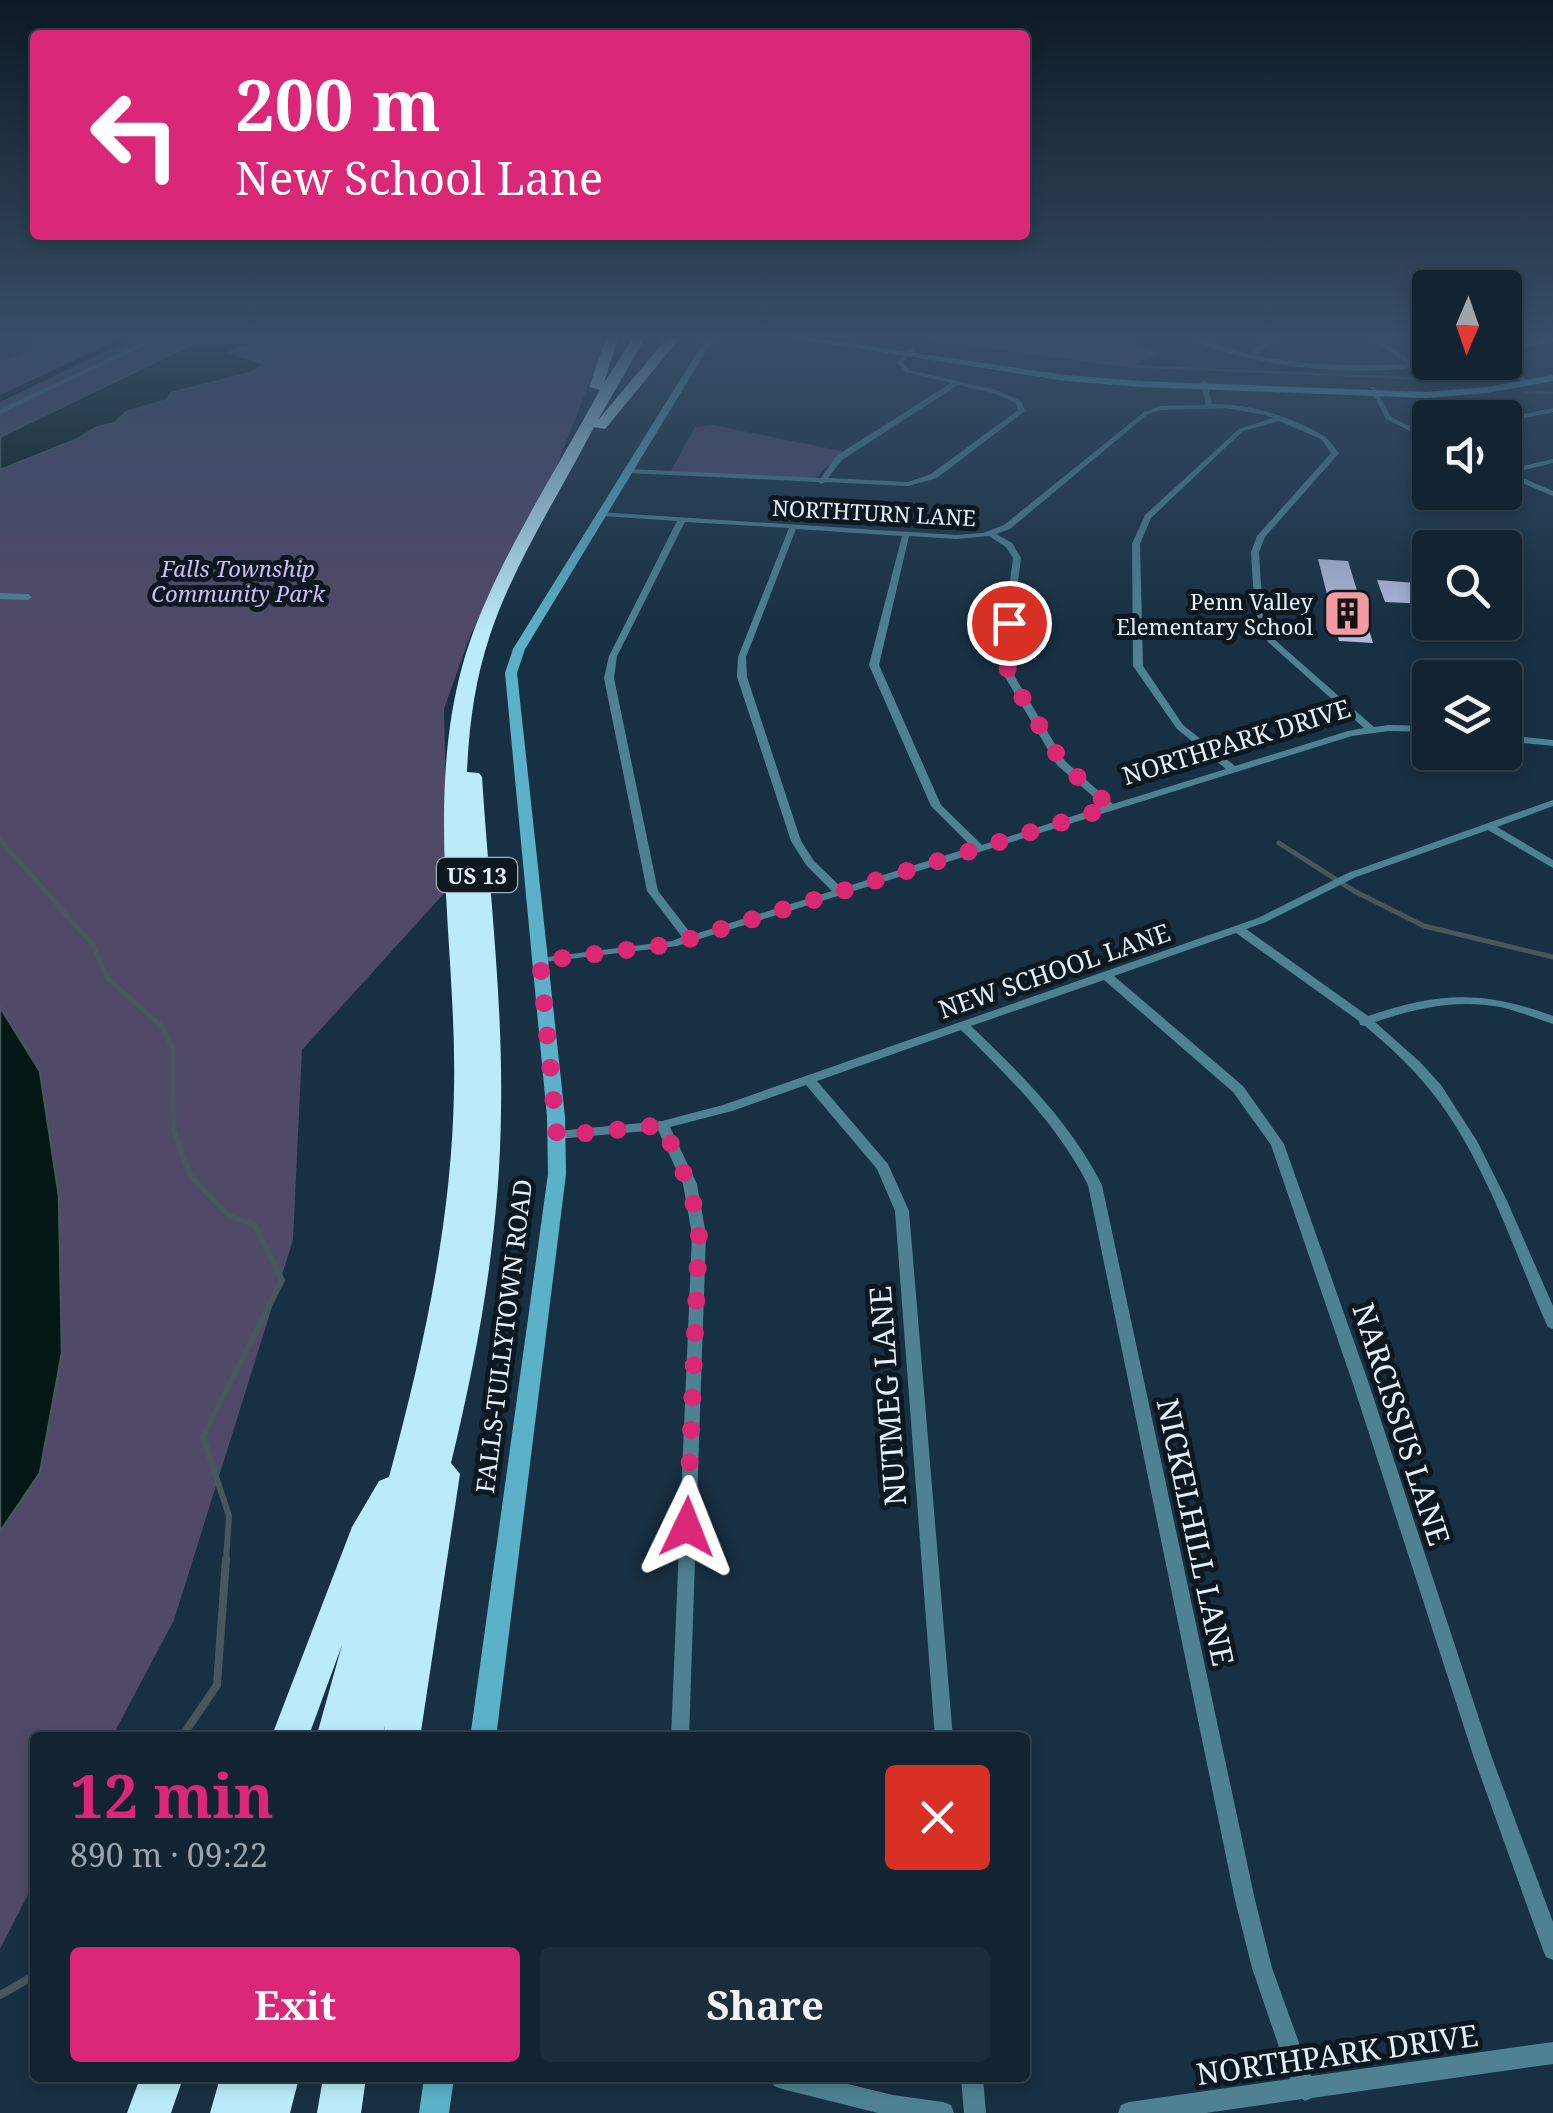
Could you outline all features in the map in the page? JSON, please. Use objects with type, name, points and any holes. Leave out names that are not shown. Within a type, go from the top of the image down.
[{"type":"highway","points":[[573,453],[579,437]]},
{"type":"highway","name":"US 13","points":[[336,1732],[409,1460],[446,1296],[464,1158],[468,1080],[454,776],[460,710],[474,651],[488,616],[582,437]]},
{"type":"highway","name":"US 13","points":[[364,1732],[460,1346],[478,1246],[489,1116],[472,774],[476,709],[502,616],[594,437]]},
{"type":"highway","points":[[402,1732],[440,1500],[460,1346]]},
{"type":"highway","points":[[291,1732],[369,1527],[409,1460]]},
{"type":"highway","points":[[149,2113],[161,2082]]},
{"type":"highway","points":[[232,2113],[241,2082]]},
{"type":"highway","points":[[268,2113],[275,2082]]},
{"type":"highway","points":[[339,2113],[343,2082]]},
{"type":"street","name":"FALLS-TULLYTOWN ROAD","points":[[484,1732],[550,1247],[557,1136],[511,673],[519,650],[650,437]]},
{"type":"street","points":[[822,482],[839,458],[872,437]]},
{"type":"street","points":[[629,471],[896,485],[926,480],[986,437]]},
{"type":"street","name":"NORTHTURN LANE","points":[[602,514],[960,538],[991,534],[1007,528],[1117,437]]},
{"type":"street","points":[[1234,437],[1148,517],[1136,544],[1138,666],[1180,727],[1234,769]]},
{"type":"street","name":"NORTHTURN LANE","points":[[1321,437],[1336,453],[1270,523],[1257,544],[1262,622],[1279,650],[1370,729]]},
{"type":"street","points":[[1522,468],[1553,461]]},
{"type":"street","points":[[1522,480],[1553,494]]},
{"type":"street","points":[[682,520],[613,656],[609,678],[653,890],[689,939]]},
{"type":"street","points":[[793,527],[742,657],[742,677],[796,840],[810,864],[840,892]]},
{"type":"street","points":[[906,534],[874,665],[936,806],[980,848]]},
{"type":"street","points":[[991,534],[1009,545],[1017,558],[1004,656],[1010,677],[1062,763],[1111,807]]},
{"type":"street","points":[[0,596],[28,596]]},
{"type":"street","name":"NORTHPARK DRIVE","points":[[540,961],[642,950],[689,939],[1370,729],[1412,729]]},
{"type":"street","points":[[1522,740],[1553,743]]},
{"type":"street","name":"NEW SCHOOL LANE","points":[[557,1136],[662,1125],[810,1080],[1238,929],[1352,874],[1553,803]]},
{"type":"street","points":[[1488,826],[1553,866]]},
{"type":"street","points":[[1238,929],[1364,1022],[1422,1072],[1454,1113],[1553,1323]]},
{"type":"street","name":"NARCISSUS LANE","points":[[1106,975],[1238,1089],[1277,1144],[1361,1384],[1483,1758],[1553,1950]]},
{"type":"street","points":[[1364,1022],[1424,1001],[1459,998],[1496,1002],[1553,1020]]},
{"type":"street","name":"NICKELHILL LANE","points":[[963,1025],[1055,1118],[1082,1157],[1095,1185],[1249,1917],[1262,1968],[1305,2090]]},
{"type":"street","name":"NUTMEG LANE","points":[[810,1080],[884,1167],[902,1211],[944,1732]]},
{"type":"street","points":[[662,1125],[690,1184],[699,1236],[680,1732]]},
{"type":"street","name":"NORTHPARK DRIVE","points":[[1129,2113],[1553,2053]]},
{"type":"street","points":[[434,2113],[438,2082]]},
{"type":"street","points":[[798,2082],[893,2106],[943,2113]]},
{"type":"street","points":[[972,2082],[975,2113]]},
{"type":"green space","name":"Falls Township Community Park","points":[[0,437],[568,437],[549,485],[470,636],[444,709],[448,889],[302,1050],[293,1240],[174,1620],[115,1732],[30,1732],[30,1891],[0,1949]]},
{"type":"green space","points":[[690,437],[771,437],[842,451],[815,479],[671,471]]},
{"type":"shaded area","points":[[1,437],[82,437],[0,470]]},
{"type":"shaded area","points":[[0,1007],[40,1071],[59,1196],[62,1353],[40,1473],[0,1532]]},
{"type":"building","name":"Penn Valley Elementary School","points":[[1318,559],[1348,561],[1373,643],[1339,641]]},
{"type":"building","points":[[1377,580],[1412,583],[1412,603],[1385,602]]},
{"type":"waterway","points":[[0,840],[93,945],[107,978],[163,1027],[173,1050],[174,1132]]},
{"type":"waterway","points":[[1279,843],[1354,891],[1424,926],[1553,957]]},
{"type":"waterway","points":[[174,1130],[189,1174],[229,1216],[254,1224],[282,1280],[203,1437],[229,1516],[226,1561]]},
{"type":"waterway","points":[[185,1732],[217,1685],[226,1559]]},
{"type":"waterway","points":[[0,1995],[30,1978]]},
{"type":"place","name":"Penn Valley Elementary School","points":[[1348,614]]},
{"type":"route","points":[[687,1527],[697,1210],[690,1184],[662,1125],[557,1136],[540,961],[673,944],[1111,807],[1062,763],[1010,677],[1004,656],[1009,623]]}]
